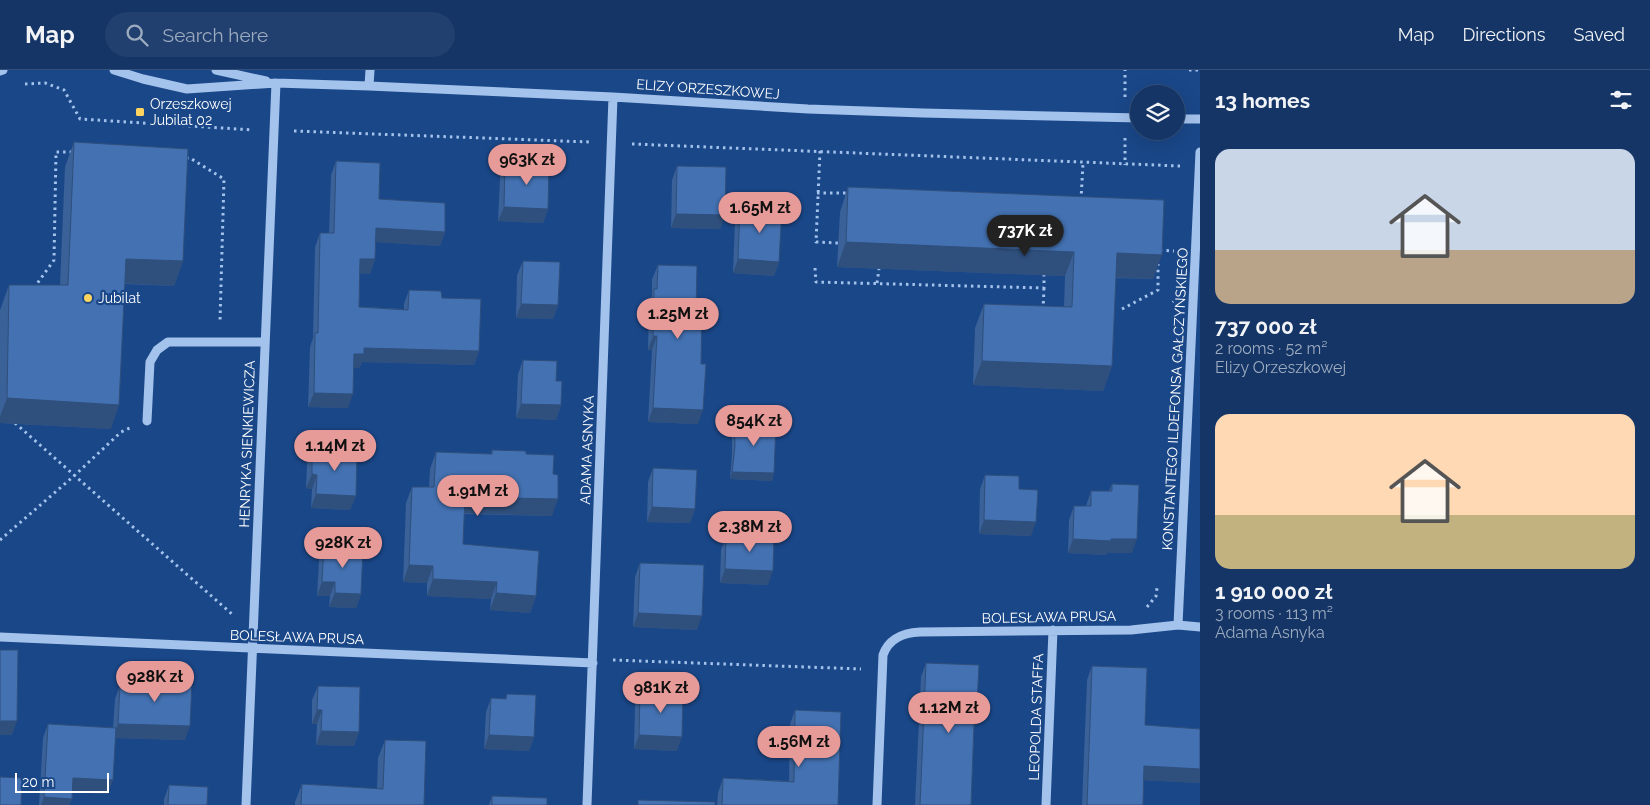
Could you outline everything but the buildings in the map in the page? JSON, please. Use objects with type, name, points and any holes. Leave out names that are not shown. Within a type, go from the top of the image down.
[{"type":"street","name":"ELIZY ORZESZKOWEJ","points":[[114,70],[143,79],[188,89],[276,83],[613,97],[866,111],[1130,118]]},
{"type":"street","name":"ELIZY ORZESZKOWEJ","points":[[216,70],[276,83]]},
{"type":"street","points":[[369,86],[370,70]]},
{"type":"street","name":"HENRYKA SIENKIEWICZA","points":[[246,805],[276,83]]},
{"type":"street","name":"ADAMA ASNYKA","points":[[587,805],[613,97]]},
{"type":"street","points":[[1185,119],[1200,119]]},
{"type":"street","name":"KONSTANTEGO ILDEFONSA GAŁCZYŃSKIEGO","points":[[1178,625],[1200,152]]},
{"type":"street","points":[[147,421],[150,362],[157,350],[168,342],[265,342]]},
{"type":"street","points":[[1178,625],[1200,627]]},
{"type":"street","name":"BOLESŁAWA PRUSA","points":[[876,805],[883,655],[891,641],[899,636],[920,632],[1131,630],[1178,625]]},
{"type":"street","name":"LEOPOLDA STAFFA","points":[[1046,805],[1053,630]]},
{"type":"street","name":"BOLESŁAWA PRUSA","points":[[0,637],[593,663]]},
{"type":"path","points":[[1189,70],[1200,70]]},
{"type":"path","points":[[820,151],[816,242],[838,243]]},
{"type":"path","points":[[1080,206],[1083,163]]},
{"type":"path","points":[[1178,175],[1179,166]]},
{"type":"path","points":[[817,193],[856,194]]},
{"type":"path","points":[[1081,198],[1090,198]]},
{"type":"path","points":[[1158,242],[1156,250],[1177,251]]},
{"type":"path","points":[[1122,309],[1158,290],[1158,260]]},
{"type":"path","points":[[815,268],[816,282],[1044,288]]},
{"type":"path","points":[[877,283],[878,269]]},
{"type":"path","points":[[1043,314],[1044,275]]},
{"type":"path","points":[[0,540],[74,476],[121,432],[147,421]]},
{"type":"path","points":[[15,423],[238,619]]},
{"type":"path","points":[[1146,609],[1156,596],[1158,579]]},
{"type":"path","points":[[608,660],[869,669]]},
{"type":"place","name":"Orzeszkowej Jubilat 02","points":[[140,112]]},
{"type":"place","name":"Jubilat","points":[[88,298]]}]
